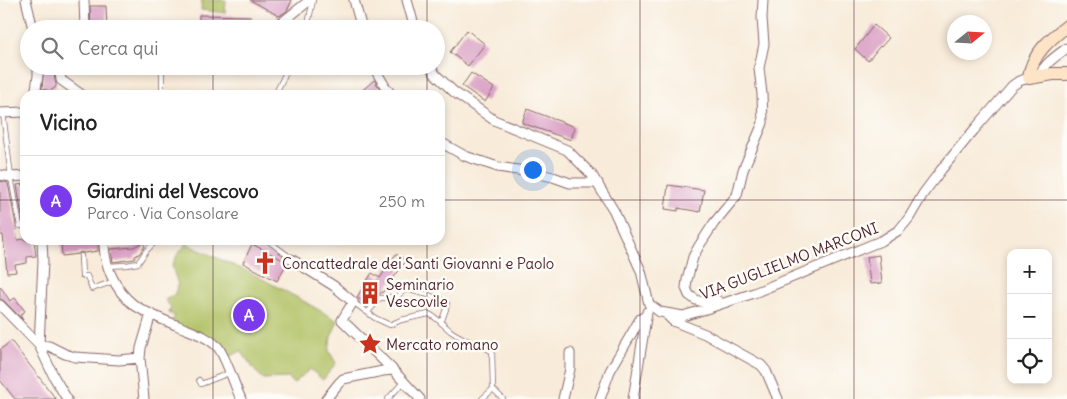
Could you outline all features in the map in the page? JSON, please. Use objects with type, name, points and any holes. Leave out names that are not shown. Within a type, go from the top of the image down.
[{"type":"main road","points":[[1067,26],[1045,45],[1036,56],[1032,65],[1034,77],[1067,74]]},
{"type":"street","points":[[26,0],[31,20]]},
{"type":"street","points":[[84,0],[85,20]]},
{"type":"street","points":[[285,20],[312,0]]},
{"type":"street","points":[[354,0],[360,20]]},
{"type":"street","points":[[407,0],[413,20]]},
{"type":"street","points":[[729,301],[725,299],[706,302],[696,300],[689,295],[686,288],[693,257],[699,246],[714,223],[737,195],[743,170],[763,123],[759,68],[764,44],[763,0]]},
{"type":"street","name":"VIA GUGLIELMO MARCONI","points":[[649,304],[660,312],[684,316],[754,293],[883,240],[899,230],[923,194],[1012,86],[1019,81],[1034,77],[1067,48]]},
{"type":"street","points":[[36,90],[38,75]]},
{"type":"street","points":[[60,75],[61,80],[75,90]]},
{"type":"street","points":[[378,75],[388,90]]},
{"type":"street","points":[[437,75],[454,92],[494,120],[567,150],[592,174],[598,183],[614,211],[641,271],[649,304],[633,399]]},
{"type":"street","points":[[2,113],[20,112]]},
{"type":"street","points":[[445,145],[465,156],[498,167],[538,173],[570,183],[598,183]]},
{"type":"street","points":[[0,175],[20,176]]},
{"type":"street","points":[[39,345],[42,245]]},
{"type":"street","points":[[104,245],[108,266],[114,281],[124,295],[134,305],[164,321],[205,337],[212,342],[218,348],[241,399]]},
{"type":"street","points":[[289,257],[334,286],[353,302],[342,320],[420,399]]},
{"type":"street","points":[[0,305],[39,345],[67,399]]},
{"type":"street","points":[[665,313],[672,321],[706,334],[761,365],[766,371],[778,399]]},
{"type":"street","points":[[144,399],[140,358],[151,314]]},
{"type":"street","points":[[600,399],[610,371],[640,319],[646,316]]},
{"type":"street","points":[[39,345],[49,346],[75,357],[119,360],[140,358]]},
{"type":"street","points":[[563,399],[570,369],[570,353]]},
{"type":"street","points":[[326,399],[343,379],[393,370]]},
{"type":"lane","points":[[309,20],[312,0]]},
{"type":"lane","points":[[162,75],[162,90]]},
{"type":"lane","points":[[277,90],[285,75]]},
{"type":"lane","points":[[2,113],[20,226]]},
{"type":"lane","points":[[108,266],[127,265],[138,262],[152,245]]},
{"type":"lane","points":[[273,245],[289,257]]},
{"type":"lane","points":[[81,256],[82,276],[87,276],[92,289],[114,281]]},
{"type":"lane","points":[[368,312],[380,298],[396,297],[406,289],[429,295],[447,303],[442,323]]},
{"type":"lane","points":[[353,302],[390,325],[401,320],[429,314],[455,334],[492,351],[493,390],[503,399]]},
{"type":"lane","points":[[199,380],[200,384],[229,373]]},
{"type":"lane","points":[[388,399],[404,381]]},
{"type":"lane","points":[[482,399],[493,390]]},
{"type":"green space","points":[[202,0],[226,0],[225,13],[201,10]]},
{"type":"green space","points":[[185,245],[190,245],[255,275],[338,321],[331,337],[329,351],[336,363],[323,380],[310,369],[293,384],[289,378],[264,379],[256,372],[241,351],[224,360],[223,350],[171,323],[175,316],[169,313],[171,307],[165,300],[174,295],[178,285],[172,266],[177,255]]},
{"type":"building","points":[[250,0],[292,0],[287,11],[279,16]]},
{"type":"building","points":[[90,6],[106,6],[107,20],[91,20]]},
{"type":"building","points":[[199,15],[250,16],[250,20],[199,20]]},
{"type":"building","points":[[874,25],[889,38],[868,61],[855,49]]},
{"type":"building","points":[[467,30],[485,44],[468,66],[450,52]]},
{"type":"building","points":[[471,73],[494,88],[485,102],[462,86]]},
{"type":"building","points":[[43,75],[54,75],[56,87],[52,90],[42,89]]},
{"type":"building","points":[[374,80],[381,90],[363,90]]},
{"type":"building","points":[[527,109],[575,127],[571,140],[522,123]]},
{"type":"building","points":[[0,181],[8,183],[17,240],[20,240],[20,245],[35,245],[36,256],[27,257],[27,263],[15,265],[16,272],[7,273],[3,235],[0,235]]},
{"type":"building","points":[[17,185],[20,185],[20,204]]},
{"type":"building","points":[[668,185],[704,190],[700,212],[678,208],[678,211],[665,209]]},
{"type":"building","points":[[61,245],[98,245],[98,251],[62,256]]},
{"type":"building","points":[[138,245],[145,246],[135,256],[135,259],[113,262],[111,249]]},
{"type":"building","name":"Concattedrale dei Santi Giovanni e Paolo","points":[[252,245],[254,245],[287,263],[277,281],[243,263]]},
{"type":"building","points":[[396,254],[406,261],[383,292],[377,295],[368,306],[357,297],[372,273],[380,278]]},
{"type":"building","points":[[879,255],[882,283],[870,284],[867,257]]},
{"type":"building","points":[[0,286],[10,301],[15,298],[25,311],[20,315],[23,320],[0,299]]},
{"type":"building","points":[[11,341],[56,399],[15,399],[0,380],[0,350]]},
{"type":"place","name":"Concattedrale dei Santi Giovanni e Paolo","points":[[265,263]]},
{"type":"place","name":"Seminario Vescovile","points":[[370,293]]},
{"type":"place","name":"Giardini del Vescovo","points":[[249,315]]},
{"type":"place","name":"Mercato romano","points":[[370,344]]}]
